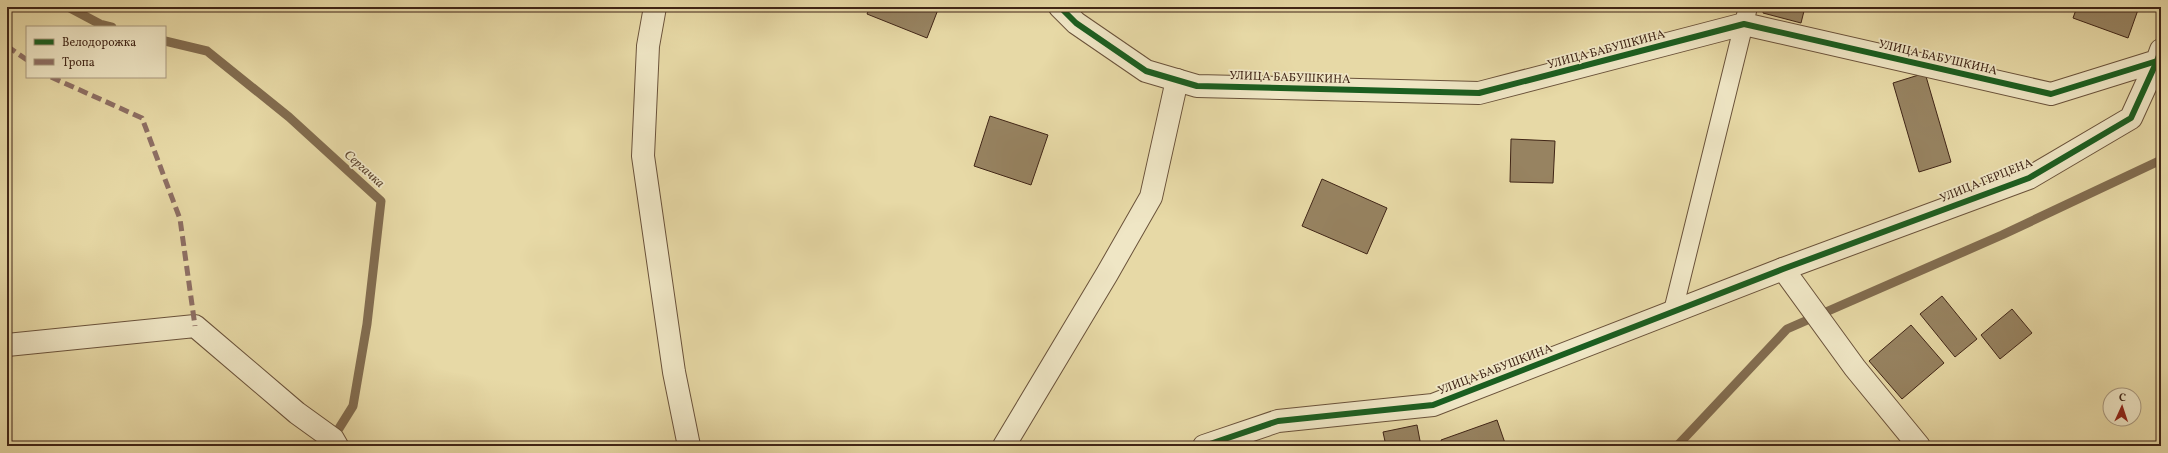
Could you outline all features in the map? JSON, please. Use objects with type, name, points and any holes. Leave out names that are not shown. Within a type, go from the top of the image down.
[{"type":"street","points":[[656,7],[648,46],[642,156],[674,372],[689,446]]},
{"type":"street","name":"УЛИЦА БАБУШКИНА","points":[[1060,7],[1076,23],[1146,71],[1197,86],[1479,93],[1746,15],[2051,94],[2159,56]]},
{"type":"street","name":"УЛИЦА ГЕРЦЕНА","points":[[1783,269],[2029,178],[2131,118],[2159,56]]},
{"type":"street","points":[[1004,446],[1108,274],[1151,197],[1177,80]]},
{"type":"street","points":[[1783,269],[1855,368],[1919,446]]},
{"type":"street","name":"УЛИЦА БАБУШКИНА","points":[[1204,446],[1278,421],[1433,405],[1783,269]]},
{"type":"street","points":[[7,345],[195,326],[296,413],[333,439],[337,446]]},
{"type":"lane","points":[[1673,311],[1746,15]]},
{"type":"building","points":[[870,7],[939,7],[927,38],[867,14]]},
{"type":"building","points":[[1764,7],[1805,7],[1801,23],[1763,13]]},
{"type":"building","points":[[2077,7],[2139,7],[2128,38],[2073,18]]},
{"type":"building","points":[[1925,73],[1951,162],[1919,172],[1893,83]]},
{"type":"building","points":[[990,116],[1048,135],[1031,185],[974,166]]},
{"type":"building","points":[[1511,139],[1555,141],[1553,183],[1510,182]]},
{"type":"building","points":[[1322,179],[1387,208],[1367,254],[1302,226]]},
{"type":"building","points":[[1942,296],[1977,339],[1955,357],[1920,314]]},
{"type":"building","points":[[2012,309],[2032,333],[2000,359],[1981,335]]},
{"type":"building","points":[[1911,325],[1944,363],[1902,399],[1869,361]]},
{"type":"building","points":[[1497,420],[1506,446],[1443,446],[1441,440]]},
{"type":"building","points":[[1417,425],[1421,446],[1386,446],[1383,432]]},
{"type":"waterway","name":"Сергачка","points":[[68,7],[100,24],[108,26]]},
{"type":"waterway","name":"Сергачка","points":[[166,41],[207,51],[289,117],[381,201],[367,324],[353,406],[333,438]]},
{"type":"waterway","points":[[1677,446],[1787,329],[2002,235],[2161,160]]},
{"type":"marked path","points":[[7,46],[26,59]]},
{"type":"marked path","points":[[53,78],[142,118],[180,219],[195,326]]},
{"type":"cycle path","points":[[1060,7],[1076,23],[1146,71],[1197,86],[1479,93],[1744,24],[2051,94],[2157,61],[2161,50]]},
{"type":"cycle path","points":[[1204,446],[1278,421],[1433,405],[1783,269],[2029,178],[2131,118],[2157,61]]}]
